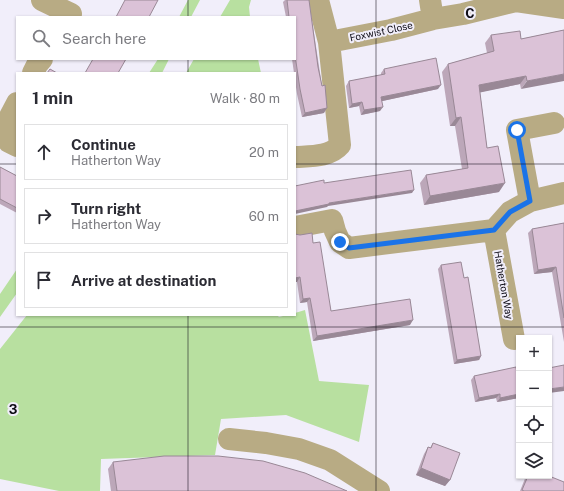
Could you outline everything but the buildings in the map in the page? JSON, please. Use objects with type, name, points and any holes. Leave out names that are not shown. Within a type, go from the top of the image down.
[{"type":"street","points":[[42,0],[74,10]]},
{"type":"street","points":[[296,157],[324,154],[336,150],[340,145],[329,42],[318,0]]},
{"type":"street","name":"Foxwist Close","points":[[329,42],[391,30],[431,9],[463,14],[516,1],[564,8]]},
{"type":"street","points":[[34,72],[41,60]]},
{"type":"street","points":[[16,105],[5,126],[9,142],[16,146]]},
{"type":"street","points":[[530,201],[517,130],[554,123]]},
{"type":"street","points":[[296,227],[332,220],[340,242],[349,248],[494,230],[510,212],[530,201],[564,193]]},
{"type":"street","name":"Hatherton Way","points":[[494,230],[514,339]]},
{"type":"street","points":[[229,439],[266,443],[299,449],[330,460],[379,491]]},
{"type":"green space","points":[[188,0],[200,0],[192,16],[180,16]]},
{"type":"green space","points":[[230,0],[251,0],[249,7],[250,16],[221,16]]},
{"type":"green space","points":[[157,60],[168,60],[162,72],[150,72]]},
{"type":"green space","points":[[193,60],[258,60],[261,72],[187,72]]},
{"type":"green space","points":[[16,270],[16,294],[0,317],[0,294]]},
{"type":"green space","points":[[305,310],[319,381],[369,385],[359,442],[286,415],[221,419],[215,455],[101,459],[100,491],[59,491],[0,479],[0,349],[26,316],[279,317],[296,316],[296,313]]},
{"type":"route","points":[[340,242],[349,248],[494,230],[510,212],[530,201],[517,130]]}]
